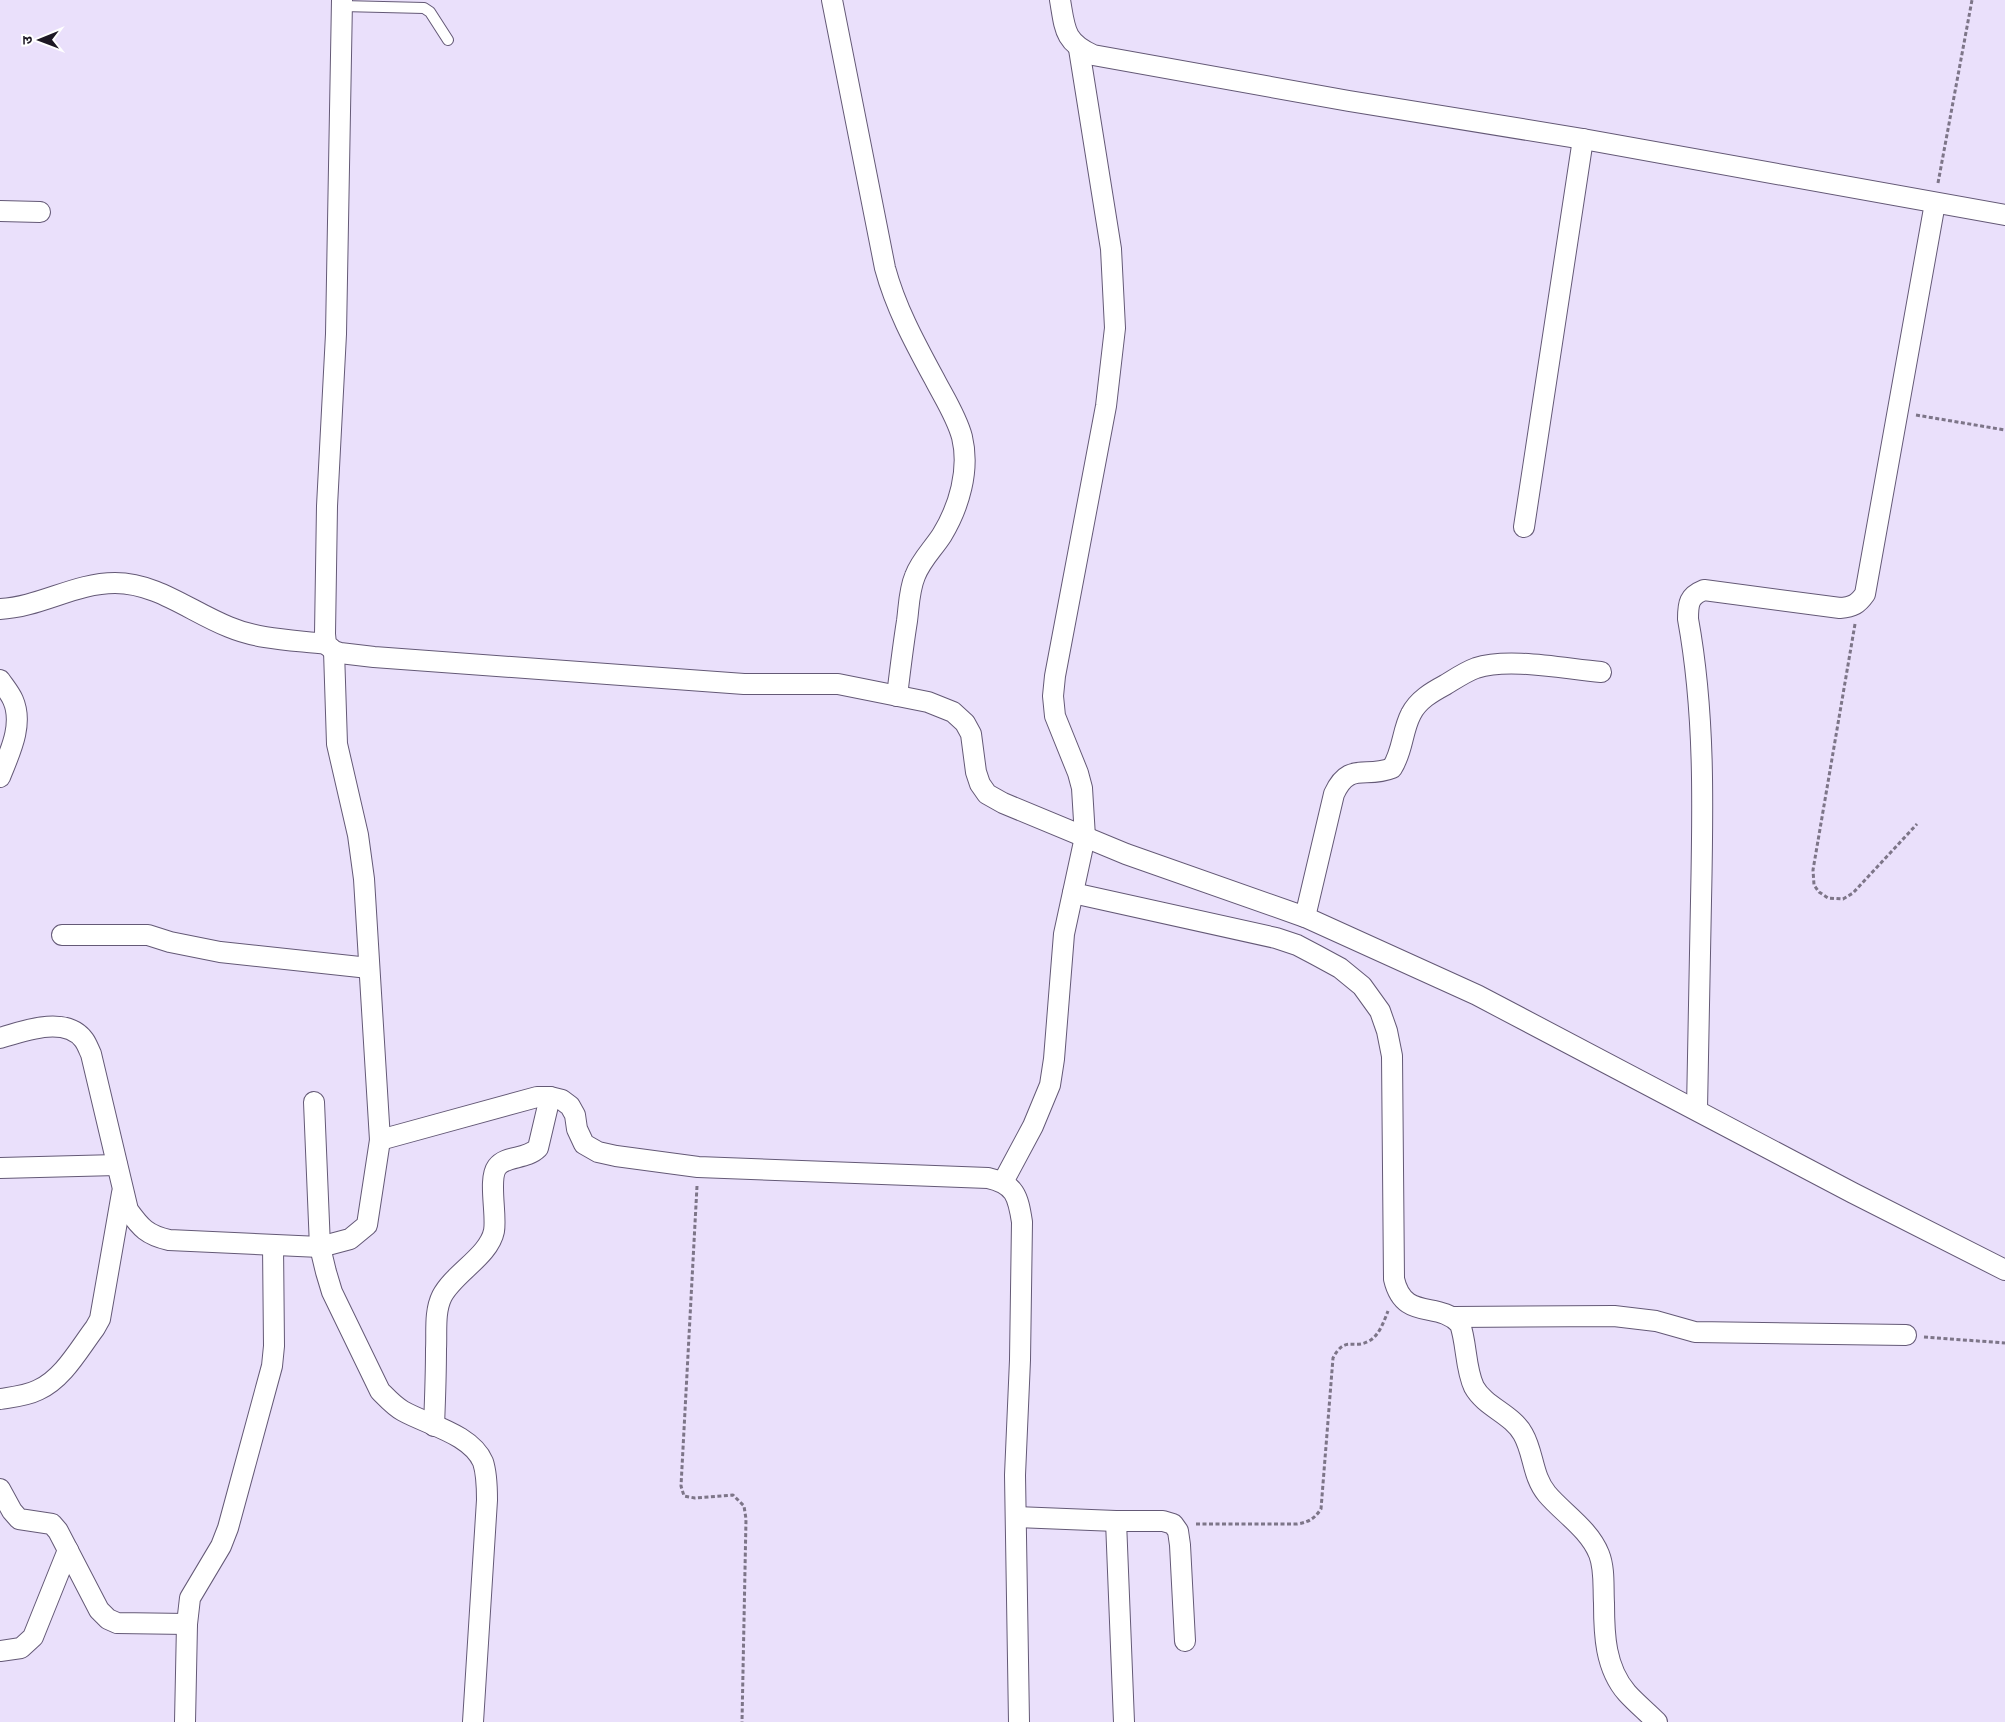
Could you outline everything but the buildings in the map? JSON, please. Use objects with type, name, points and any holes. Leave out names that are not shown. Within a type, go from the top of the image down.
[{"type":"street","points":[[832,0],[885,268],[893,296],[902,318],[953,416],[961,436],[965,458],[962,487],[953,512],[942,535],[925,557],[914,577],[897,696]]},
{"type":"street","points":[[1060,0],[1065,28],[1070,40],[1079,49],[1093,55],[1349,101],[1584,139],[2005,215]]},
{"type":"street","points":[[0,1038],[35,1028],[54,1027],[72,1030],[84,1040],[91,1054],[128,1210],[138,1225],[152,1236],[169,1240],[320,1247],[350,1239],[367,1225],[380,1140],[369,968],[361,857],[337,744],[330,647],[325,634],[326,506],[336,334],[342,3]]},
{"type":"street","points":[[1003,1182],[1033,1126],[1050,1085],[1054,1059],[1064,934],[1083,850],[1082,788],[1078,773],[1055,716],[1053,696],[1055,676],[1106,406],[1115,328],[1111,249],[1079,49]]},
{"type":"street","points":[[1524,527],[1584,139]]},
{"type":"street","points":[[1697,1109],[1703,836],[1700,726],[1688,604],[1693,595],[1704,590],[1840,608],[1851,607],[1859,603],[1865,594],[1935,203]]},
{"type":"street","points":[[0,211],[40,212]]},
{"type":"street","points":[[0,610],[24,606],[95,584],[116,583],[140,586],[162,594],[227,626],[246,633],[264,638],[330,647],[348,654],[629,677],[744,684],[838,684],[928,702],[953,712],[965,723],[971,734],[976,772],[980,784],[987,794],[1083,850],[1126,854],[1305,917],[1477,994],[1854,1193],[2005,1270]]},
{"type":"street","points":[[1305,917],[1334,794],[1339,784],[1346,775],[1384,771],[1392,768],[1398,759],[1411,714],[1420,701],[1435,690],[1475,669],[1495,664],[1519,664],[1601,672]]},
{"type":"street","points":[[0,680],[13,700],[17,718],[10,753],[0,776]]},
{"type":"street","points":[[1073,893],[1276,938],[1297,946],[1340,968],[1362,986],[1380,1011],[1387,1031],[1392,1056],[1394,1279],[1396,1291],[1402,1300],[1412,1305],[1454,1317],[1614,1316],[1656,1321],[1695,1332],[1906,1335]]},
{"type":"street","points":[[62,935],[148,935],[170,942],[220,952],[369,968]]},
{"type":"street","points":[[380,1140],[537,1097],[550,1097],[562,1100],[570,1106],[575,1115],[577,1129],[584,1144],[598,1152],[640,1160],[698,1167],[988,1178],[1003,1182],[1012,1189],[1019,1205],[1022,1222],[1020,1360],[1015,1447],[1019,1722]]},
{"type":"street","points":[[434,1426],[437,1324],[442,1297],[449,1286],[490,1242],[494,1230],[494,1176],[497,1167],[505,1160],[524,1157],[538,1148],[550,1097]]},
{"type":"street","points":[[314,1102],[320,1247],[332,1292],[380,1390],[390,1402],[402,1411],[464,1440],[475,1450],[483,1462],[487,1500],[473,1722]]},
{"type":"street","points":[[0,1168],[117,1165]]},
{"type":"street","points":[[0,1399],[39,1390],[56,1378],[95,1328],[100,1319],[123,1190]]},
{"type":"street","points":[[185,1722],[187,1624],[190,1598],[199,1580],[212,1562],[228,1528],[272,1366],[274,1346],[274,1245]]},
{"type":"street","points":[[1454,1317],[1460,1324],[1464,1334],[1474,1387],[1482,1397],[1516,1423],[1524,1435],[1538,1481],[1546,1494],[1590,1539],[1599,1554],[1602,1570],[1604,1634],[1615,1675],[1626,1692],[1657,1722]]},
{"type":"street","points":[[0,1489],[12,1511],[19,1518],[52,1524],[58,1531],[99,1610],[108,1619],[117,1622],[187,1624]]},
{"type":"street","points":[[1016,1517],[1116,1521],[1162,1520],[1173,1524],[1178,1531],[1180,1545],[1185,1641]]},
{"type":"street","points":[[1116,1521],[1124,1722]]},
{"type":"street","points":[[0,1651],[21,1648],[33,1637],[68,1550]]},
{"type":"lane","points":[[342,3],[424,8],[430,12],[448,40]]},
{"type":"path","points":[[1935,203],[1972,0]]},
{"type":"path","points":[[1898,412],[2005,430]]},
{"type":"path","points":[[1859,603],[1813,870],[1814,884],[1819,892],[1828,898],[1843,900],[1853,893],[1917,824]]},
{"type":"path","points":[[698,1167],[680,1486],[684,1496],[695,1498],[733,1495],[744,1506],[746,1520],[742,1722]]},
{"type":"path","points":[[1173,1524],[1297,1524],[1307,1523],[1314,1518],[1321,1509],[1333,1358],[1338,1348],[1348,1344],[1369,1341],[1376,1335],[1396,1291]]},
{"type":"path","points":[[1906,1335],[2005,1344]]}]
